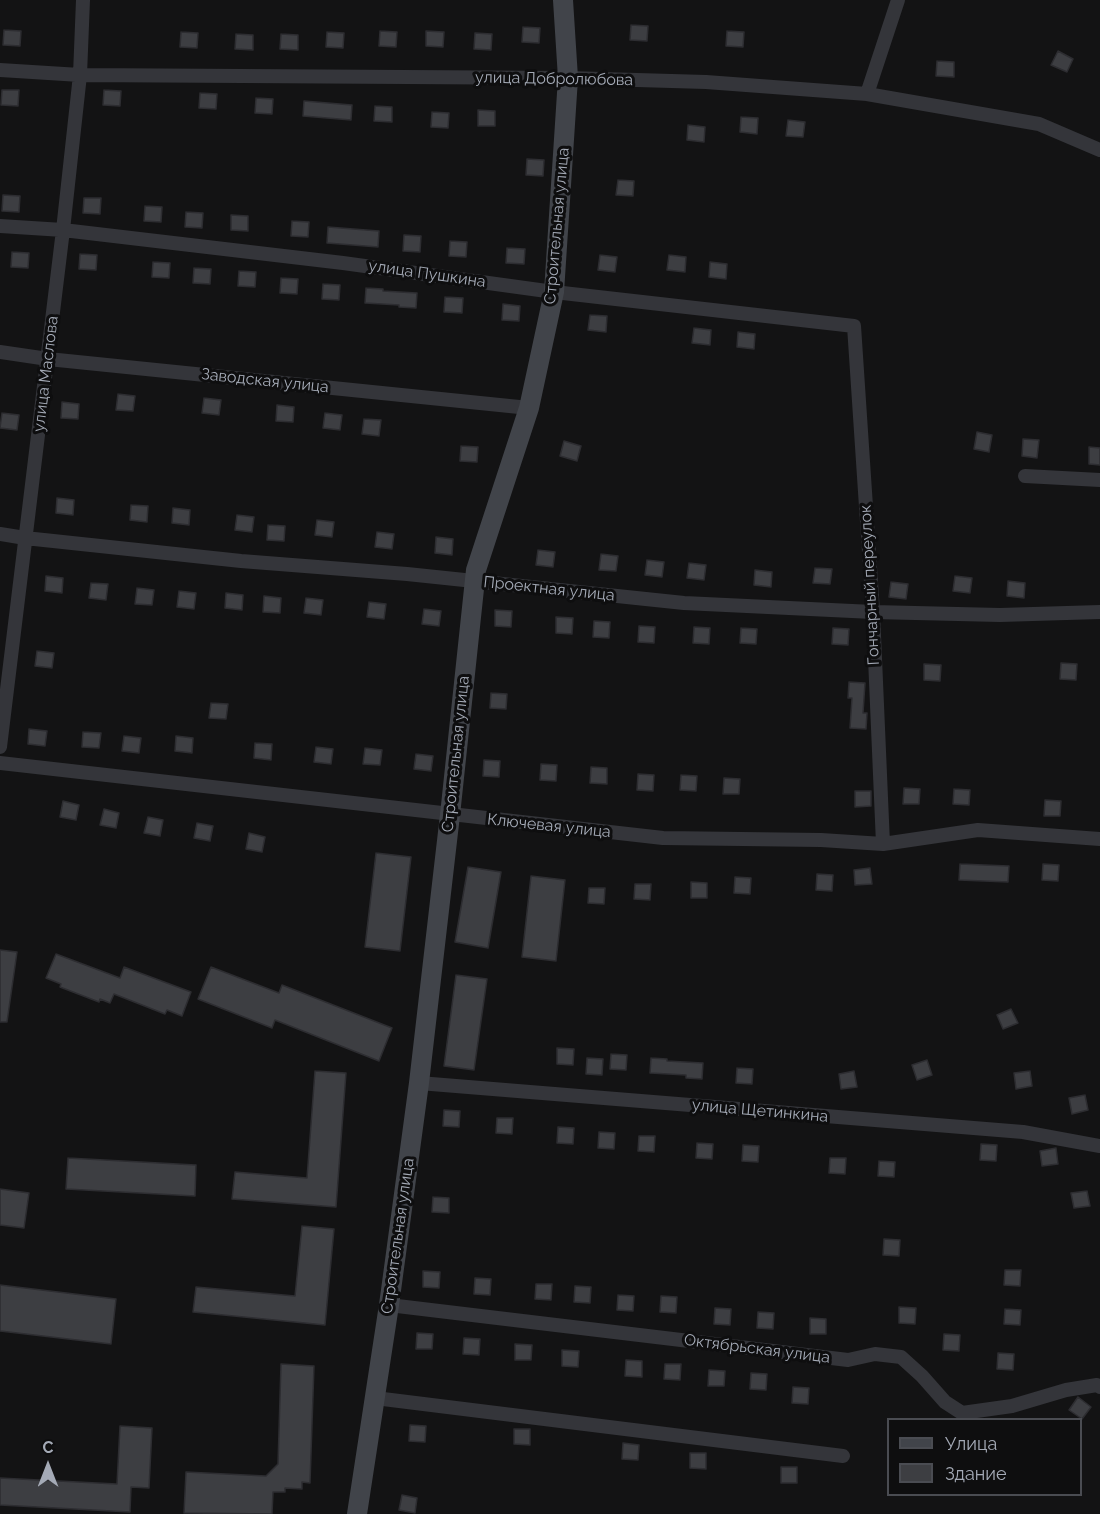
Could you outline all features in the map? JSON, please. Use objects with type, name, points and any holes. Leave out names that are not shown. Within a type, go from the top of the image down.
[{"type":"street","name":"улица Маслова","points":[[0,747],[63,230],[80,75],[83,0]]},
{"type":"street","name":"Строительная улица","points":[[357,1514],[389,1305],[419,1083],[474,581],[529,408],[554,292],[568,78],[563,0]]},
{"type":"street","points":[[867,94],[898,0]]},
{"type":"street","name":"улица Добролюбова","points":[[0,70],[80,75],[568,78],[705,82],[867,94],[1039,124],[1100,150]]},
{"type":"street","name":"улица Пушкина","points":[[0,226],[63,230],[332,261],[554,292],[854,326]]},
{"type":"street","name":"Гончарный переулок","points":[[854,326],[873,612],[883,844]]},
{"type":"street","name":"Заводская улица","points":[[0,352],[48,359],[529,408]]},
{"type":"street","points":[[1025,476],[1100,480]]},
{"type":"street","name":"Проектная улица","points":[[0,534],[229,560],[407,574],[684,603],[873,612],[1000,615],[1100,612]]},
{"type":"street","name":"Ключевая улица","points":[[0,763],[663,838],[821,840],[883,844],[978,830],[1100,839]]},
{"type":"street","name":"улица Щетинкина","points":[[419,1083],[1023,1132],[1100,1146]]},
{"type":"street","name":"Октябрьская улица","points":[[389,1305],[848,1360],[875,1354],[901,1357],[945,1402],[962,1413],[1012,1406],[1066,1390],[1100,1387]]},
{"type":"street","points":[[375,1398],[843,1456]]},
{"type":"building","points":[[631,25],[648,26],[647,41],[630,40]]},
{"type":"building","points":[[523,27],[540,28],[539,43],[522,42]]},
{"type":"building","points":[[4,30],[21,31],[20,46],[3,45]]},
{"type":"building","points":[[380,31],[397,32],[396,47],[379,46]]},
{"type":"building","points":[[426,31],[444,32],[443,47],[426,46]]},
{"type":"building","points":[[727,31],[744,32],[743,47],[726,46]]},
{"type":"building","points":[[181,32],[198,33],[197,48],[180,47]]},
{"type":"building","points":[[327,32],[344,33],[343,48],[326,47]]},
{"type":"building","points":[[475,33],[492,34],[491,50],[474,49]]},
{"type":"building","points":[[236,34],[253,35],[253,50],[235,49]]},
{"type":"building","points":[[281,34],[298,35],[298,50],[280,49]]},
{"type":"building","points":[[1058,51],[1073,59],[1067,72],[1051,65]]},
{"type":"building","points":[[937,61],[954,62],[954,77],[936,76]]},
{"type":"building","points":[[2,90],[19,90],[18,106],[1,105]]},
{"type":"building","points":[[104,90],[121,91],[120,106],[103,105]]},
{"type":"building","points":[[200,93],[217,94],[216,109],[199,108]]},
{"type":"building","points":[[256,98],[273,99],[272,114],[255,113]]},
{"type":"building","points":[[304,101],[352,105],[351,120],[303,116]]},
{"type":"building","points":[[375,106],[392,107],[392,122],[374,121]]},
{"type":"building","points":[[478,110],[495,111],[495,126],[478,126]]},
{"type":"building","points":[[432,112],[449,113],[448,128],[431,127]]},
{"type":"building","points":[[741,117],[758,118],[757,134],[740,132]]},
{"type":"building","points":[[788,120],[805,122],[803,137],[786,136]]},
{"type":"building","points":[[688,125],[705,127],[704,142],[687,140]]},
{"type":"building","points":[[527,159],[544,160],[543,176],[526,175]]},
{"type":"building","points":[[618,180],[634,181],[633,196],[616,195]]},
{"type":"building","points":[[3,195],[20,196],[19,212],[2,211]]},
{"type":"building","points":[[84,198],[101,198],[100,214],[83,213]]},
{"type":"building","points":[[145,206],[162,207],[161,222],[144,221]]},
{"type":"building","points":[[186,212],[203,213],[202,228],[185,227]]},
{"type":"building","points":[[231,215],[248,216],[248,231],[231,230]]},
{"type":"building","points":[[292,221],[309,222],[308,237],[291,236]]},
{"type":"building","points":[[328,227],[379,231],[378,247],[327,243]]},
{"type":"building","points":[[404,235],[421,236],[420,252],[403,251]]},
{"type":"building","points":[[450,241],[467,242],[466,257],[449,256]]},
{"type":"building","points":[[507,248],[525,249],[524,264],[506,263]]},
{"type":"building","points":[[12,252],[29,253],[28,268],[11,267]]},
{"type":"building","points":[[80,254],[97,255],[96,270],[79,269]]},
{"type":"building","points":[[600,255],[617,257],[615,272],[598,270]]},
{"type":"building","points":[[669,255],[686,257],[685,272],[667,270]]},
{"type":"building","points":[[153,262],[170,263],[169,278],[152,277]]},
{"type":"building","points":[[710,262],[727,264],[726,279],[709,277]]},
{"type":"building","points":[[194,268],[211,269],[210,284],[193,283]]},
{"type":"building","points":[[239,271],[256,272],[255,287],[238,286]]},
{"type":"building","points":[[281,278],[298,279],[297,294],[280,293]]},
{"type":"building","points":[[323,284],[340,285],[339,300],[322,299]]},
{"type":"building","points":[[366,288],[417,293],[416,308],[365,303]]},
{"type":"building","points":[[445,297],[463,298],[462,313],[444,312]]},
{"type":"building","points":[[503,304],[520,306],[519,321],[502,320]]},
{"type":"building","points":[[590,315],[607,316],[606,332],[588,330]]},
{"type":"building","points":[[694,328],[711,330],[710,345],[692,343]]},
{"type":"building","points":[[738,332],[755,334],[754,349],[737,347]]},
{"type":"building","points":[[118,394],[135,396],[133,411],[116,410]]},
{"type":"building","points":[[204,398],[221,400],[219,415],[202,413]]},
{"type":"building","points":[[62,402],[79,404],[78,419],[61,418]]},
{"type":"building","points":[[277,405],[294,407],[293,422],[276,421]]},
{"type":"building","points":[[2,413],[19,415],[17,430],[0,428]]},
{"type":"building","points":[[325,413],[342,415],[340,430],[323,428]]},
{"type":"building","points":[[364,419],[381,420],[379,436],[362,434]]},
{"type":"building","points":[[977,432],[992,435],[989,452],[974,449]]},
{"type":"building","points":[[1023,439],[1039,440],[1037,458],[1022,456]]},
{"type":"building","points":[[564,441],[581,446],[577,461],[560,456]]},
{"type":"building","points":[[461,446],[478,447],[477,462],[460,461]]},
{"type":"building","points":[[1089,447],[1100,448],[1100,465],[1089,464]]},
{"type":"building","points":[[57,498],[74,500],[73,515],[56,513]]},
{"type":"building","points":[[131,505],[148,506],[147,522],[130,520]]},
{"type":"building","points":[[173,508],[190,510],[189,525],[172,523]]},
{"type":"building","points":[[237,515],[254,517],[252,532],[235,530]]},
{"type":"building","points":[[317,520],[334,522],[332,537],[315,535]]},
{"type":"building","points":[[268,525],[285,526],[284,541],[267,540]]},
{"type":"building","points":[[377,532],[394,534],[392,549],[375,547]]},
{"type":"building","points":[[436,537],[453,539],[452,555],[435,553]]},
{"type":"building","points":[[538,550],[555,552],[553,567],[536,565]]},
{"type":"building","points":[[601,554],[618,556],[616,571],[599,570]]},
{"type":"building","points":[[647,560],[664,562],[662,577],[645,575]]},
{"type":"building","points":[[689,563],[706,565],[704,580],[687,578]]},
{"type":"building","points":[[815,568],[832,569],[830,584],[813,583]]},
{"type":"building","points":[[755,570],[772,572],[771,587],[754,585]]},
{"type":"building","points":[[46,576],[63,578],[62,593],[45,591]]},
{"type":"building","points":[[955,576],[972,578],[970,593],[953,591]]},
{"type":"building","points":[[1008,581],[1025,583],[1024,598],[1007,596]]},
{"type":"building","points":[[891,582],[908,584],[906,599],[889,597]]},
{"type":"building","points":[[91,583],[108,584],[106,600],[89,598]]},
{"type":"building","points":[[137,588],[154,590],[152,605],[135,604]]},
{"type":"building","points":[[179,591],[196,593],[194,609],[177,607]]},
{"type":"building","points":[[226,593],[243,595],[242,610],[225,608]]},
{"type":"building","points":[[264,596],[281,598],[280,613],[263,612]]},
{"type":"building","points":[[306,598],[323,600],[321,615],[304,613]]},
{"type":"building","points":[[369,602],[386,604],[384,619],[367,617]]},
{"type":"building","points":[[424,609],[441,611],[439,626],[422,624]]},
{"type":"building","points":[[495,610],[512,611],[511,627],[495,626]]},
{"type":"building","points":[[556,617],[573,618],[572,634],[556,633]]},
{"type":"building","points":[[594,621],[610,622],[609,638],[593,637]]},
{"type":"building","points":[[639,626],[655,627],[654,643],[638,642]]},
{"type":"building","points":[[694,627],[710,628],[709,644],[693,643]]},
{"type":"building","points":[[741,628],[757,629],[756,644],[740,643]]},
{"type":"building","points":[[833,628],[849,629],[848,645],[832,644]]},
{"type":"building","points":[[37,651],[54,653],[52,668],[35,666]]},
{"type":"building","points":[[1061,663],[1077,664],[1076,680],[1060,679]]},
{"type":"building","points":[[924,664],[941,665],[940,681],[924,680]]},
{"type":"building","points":[[849,682],[865,683],[863,713],[867,713],[866,729],[850,728],[852,698],[848,698]]},
{"type":"building","points":[[491,693],[507,694],[506,709],[490,708]]},
{"type":"building","points":[[211,703],[228,704],[226,719],[209,718]]},
{"type":"building","points":[[29,729],[47,731],[45,746],[28,744]]},
{"type":"building","points":[[83,732],[101,733],[99,748],[82,747]]},
{"type":"building","points":[[124,736],[141,738],[139,753],[122,751]]},
{"type":"building","points":[[176,736],[193,738],[192,753],[175,751]]},
{"type":"building","points":[[255,743],[272,744],[271,760],[254,758]]},
{"type":"building","points":[[316,747],[333,749],[331,764],[314,762]]},
{"type":"building","points":[[365,748],[382,750],[380,765],[363,764]]},
{"type":"building","points":[[416,754],[433,756],[431,771],[414,769]]},
{"type":"building","points":[[484,760],[500,761],[499,777],[483,776]]},
{"type":"building","points":[[541,764],[557,765],[556,781],[540,780]]},
{"type":"building","points":[[591,767],[607,768],[607,784],[590,783]]},
{"type":"building","points":[[638,774],[654,775],[653,791],[637,790]]},
{"type":"building","points":[[681,775],[697,776],[696,791],[680,790]]},
{"type":"building","points":[[724,778],[740,779],[739,794],[723,794]]},
{"type":"building","points":[[904,788],[920,789],[919,804],[903,804]]},
{"type":"building","points":[[954,789],[970,790],[969,805],[953,804]]},
{"type":"building","points":[[855,791],[871,791],[871,806],[855,807]]},
{"type":"building","points":[[1045,800],[1061,801],[1060,816],[1044,816]]},
{"type":"building","points":[[63,801],[79,805],[76,820],[60,817]]},
{"type":"building","points":[[104,809],[119,813],[116,828],[100,825]]},
{"type":"building","points":[[148,817],[163,820],[160,836],[144,833]]},
{"type":"building","points":[[197,823],[213,826],[210,841],[194,838]]},
{"type":"building","points":[[249,833],[265,837],[262,852],[246,849]]},
{"type":"building","points":[[376,853],[411,857],[400,951],[365,947]]},
{"type":"building","points":[[960,864],[1009,866],[1008,882],[959,880]]},
{"type":"building","points":[[1043,864],[1059,865],[1058,881],[1042,880]]},
{"type":"building","points":[[468,867],[501,872],[488,948],[455,942]]},
{"type":"building","points":[[870,868],[872,884],[855,885],[854,870]]},
{"type":"building","points":[[817,874],[833,875],[832,891],[816,890]]},
{"type":"building","points":[[531,876],[565,880],[556,961],[522,957]]},
{"type":"building","points":[[735,877],[751,878],[750,894],[734,893]]},
{"type":"building","points":[[691,882],[707,883],[707,898],[691,898]]},
{"type":"building","points":[[635,884],[651,884],[650,900],[634,899]]},
{"type":"building","points":[[589,888],[605,888],[604,904],[588,903]]},
{"type":"building","points":[[0,950],[17,952],[7,1022],[0,1022]]},
{"type":"building","points":[[56,954],[120,978],[124,967],[191,992],[182,1016],[167,1010],[165,1014],[114,994],[110,1003],[100,999],[99,1002],[60,987],[61,984],[46,978]]},
{"type":"building","points":[[211,967],[279,993],[282,985],[392,1028],[379,1061],[275,1020],[272,1028],[198,999]]},
{"type":"building","points":[[456,975],[487,979],[474,1070],[444,1066]]},
{"type":"building","points":[[1011,1009],[1018,1023],[1003,1029],[997,1015]]},
{"type":"building","points":[[557,1048],[574,1049],[573,1065],[557,1064]]},
{"type":"building","points":[[611,1054],[627,1055],[626,1070],[610,1069]]},
{"type":"building","points":[[587,1058],[603,1059],[602,1075],[586,1074]]},
{"type":"building","points":[[651,1058],[703,1063],[702,1079],[686,1078],[686,1075],[650,1073]]},
{"type":"building","points":[[927,1060],[932,1075],[917,1080],[912,1065]]},
{"type":"building","points":[[737,1068],[753,1069],[752,1084],[736,1083]]},
{"type":"building","points":[[315,1071],[346,1073],[336,1207],[232,1199],[235,1172],[307,1178]]},
{"type":"building","points":[[854,1071],[857,1087],[841,1089],[839,1074]]},
{"type":"building","points":[[1030,1071],[1032,1086],[1016,1089],[1014,1073]]},
{"type":"building","points":[[1085,1095],[1088,1110],[1072,1114],[1069,1098]]},
{"type":"building","points":[[444,1110],[460,1111],[459,1127],[443,1126]]},
{"type":"building","points":[[497,1118],[513,1118],[512,1134],[496,1133]]},
{"type":"building","points":[[558,1127],[574,1128],[573,1144],[557,1143]]},
{"type":"building","points":[[599,1132],[615,1133],[614,1149],[598,1148]]},
{"type":"building","points":[[639,1136],[655,1136],[654,1152],[638,1151]]},
{"type":"building","points":[[697,1143],[713,1144],[712,1159],[696,1158]]},
{"type":"building","points":[[981,1144],[997,1145],[996,1161],[980,1160]]},
{"type":"building","points":[[743,1145],[759,1146],[758,1162],[742,1161]]},
{"type":"building","points":[[1056,1148],[1058,1164],[1042,1166],[1040,1151]]},
{"type":"building","points":[[68,1158],[196,1165],[195,1196],[66,1189]]},
{"type":"building","points":[[830,1158],[846,1158],[845,1174],[829,1173]]},
{"type":"building","points":[[879,1161],[895,1162],[894,1177],[878,1176]]},
{"type":"building","points":[[0,1189],[29,1193],[24,1228],[0,1225]]},
{"type":"building","points":[[1087,1191],[1090,1206],[1074,1208],[1071,1193]]},
{"type":"building","points":[[433,1197],[449,1198],[449,1213],[432,1212]]},
{"type":"building","points":[[302,1226],[334,1229],[325,1325],[193,1312],[196,1287],[295,1296]]},
{"type":"building","points":[[884,1239],[900,1240],[899,1256],[883,1255]]},
{"type":"building","points":[[1005,1270],[1021,1270],[1020,1286],[1004,1285]]},
{"type":"building","points":[[423,1271],[440,1272],[439,1288],[423,1287]]},
{"type":"building","points":[[475,1278],[491,1279],[490,1295],[474,1294]]},
{"type":"building","points":[[536,1284],[552,1284],[551,1300],[535,1299]]},
{"type":"building","points":[[0,1285],[116,1299],[111,1344],[0,1331]]},
{"type":"building","points":[[575,1286],[591,1287],[590,1303],[574,1302]]},
{"type":"building","points":[[618,1295],[634,1296],[633,1311],[617,1310]]},
{"type":"building","points":[[661,1296],[677,1297],[676,1313],[660,1312]]},
{"type":"building","points":[[899,1307],[916,1308],[915,1324],[899,1323]]},
{"type":"building","points":[[715,1308],[731,1309],[730,1325],[714,1324]]},
{"type":"building","points":[[1005,1309],[1021,1310],[1020,1325],[1004,1324]]},
{"type":"building","points":[[758,1312],[774,1313],[773,1329],[757,1328]]},
{"type":"building","points":[[810,1318],[826,1319],[826,1334],[810,1334]]},
{"type":"building","points":[[417,1333],[433,1334],[432,1349],[416,1349]]},
{"type":"building","points":[[944,1334],[960,1335],[959,1351],[943,1350]]},
{"type":"building","points":[[464,1338],[480,1339],[479,1355],[463,1354]]},
{"type":"building","points":[[515,1344],[532,1345],[531,1360],[515,1360]]},
{"type":"building","points":[[562,1350],[579,1351],[578,1367],[562,1366]]},
{"type":"building","points":[[998,1353],[1014,1354],[1013,1370],[997,1369]]},
{"type":"building","points":[[626,1360],[642,1361],[642,1377],[625,1376]]},
{"type":"building","points":[[281,1364],[314,1366],[310,1483],[302,1482],[302,1489],[285,1488],[285,1492],[273,1492],[272,1514],[184,1513],[186,1472],[266,1476],[278,1464]]},
{"type":"building","points":[[665,1364],[681,1364],[680,1380],[664,1379]]},
{"type":"building","points":[[709,1370],[725,1371],[724,1386],[708,1386]]},
{"type":"building","points":[[751,1373],[767,1374],[766,1390],[750,1389]]},
{"type":"building","points":[[793,1387],[809,1388],[808,1404],[792,1403]]},
{"type":"building","points":[[1078,1397],[1091,1407],[1082,1419],[1069,1410]]},
{"type":"building","points":[[410,1425],[426,1426],[425,1442],[409,1441]]},
{"type":"building","points":[[120,1426],[152,1428],[149,1488],[131,1487],[130,1512],[0,1505],[0,1478],[117,1484]]},
{"type":"building","points":[[514,1429],[530,1429],[530,1445],[514,1444]]},
{"type":"building","points":[[623,1443],[639,1445],[638,1460],[622,1459]]},
{"type":"building","points":[[690,1453],[706,1453],[706,1469],[690,1468]]},
{"type":"building","points":[[781,1467],[797,1467],[797,1483],[781,1483]]},
{"type":"building","points":[[402,1495],[417,1498],[415,1513],[399,1510]]}]
